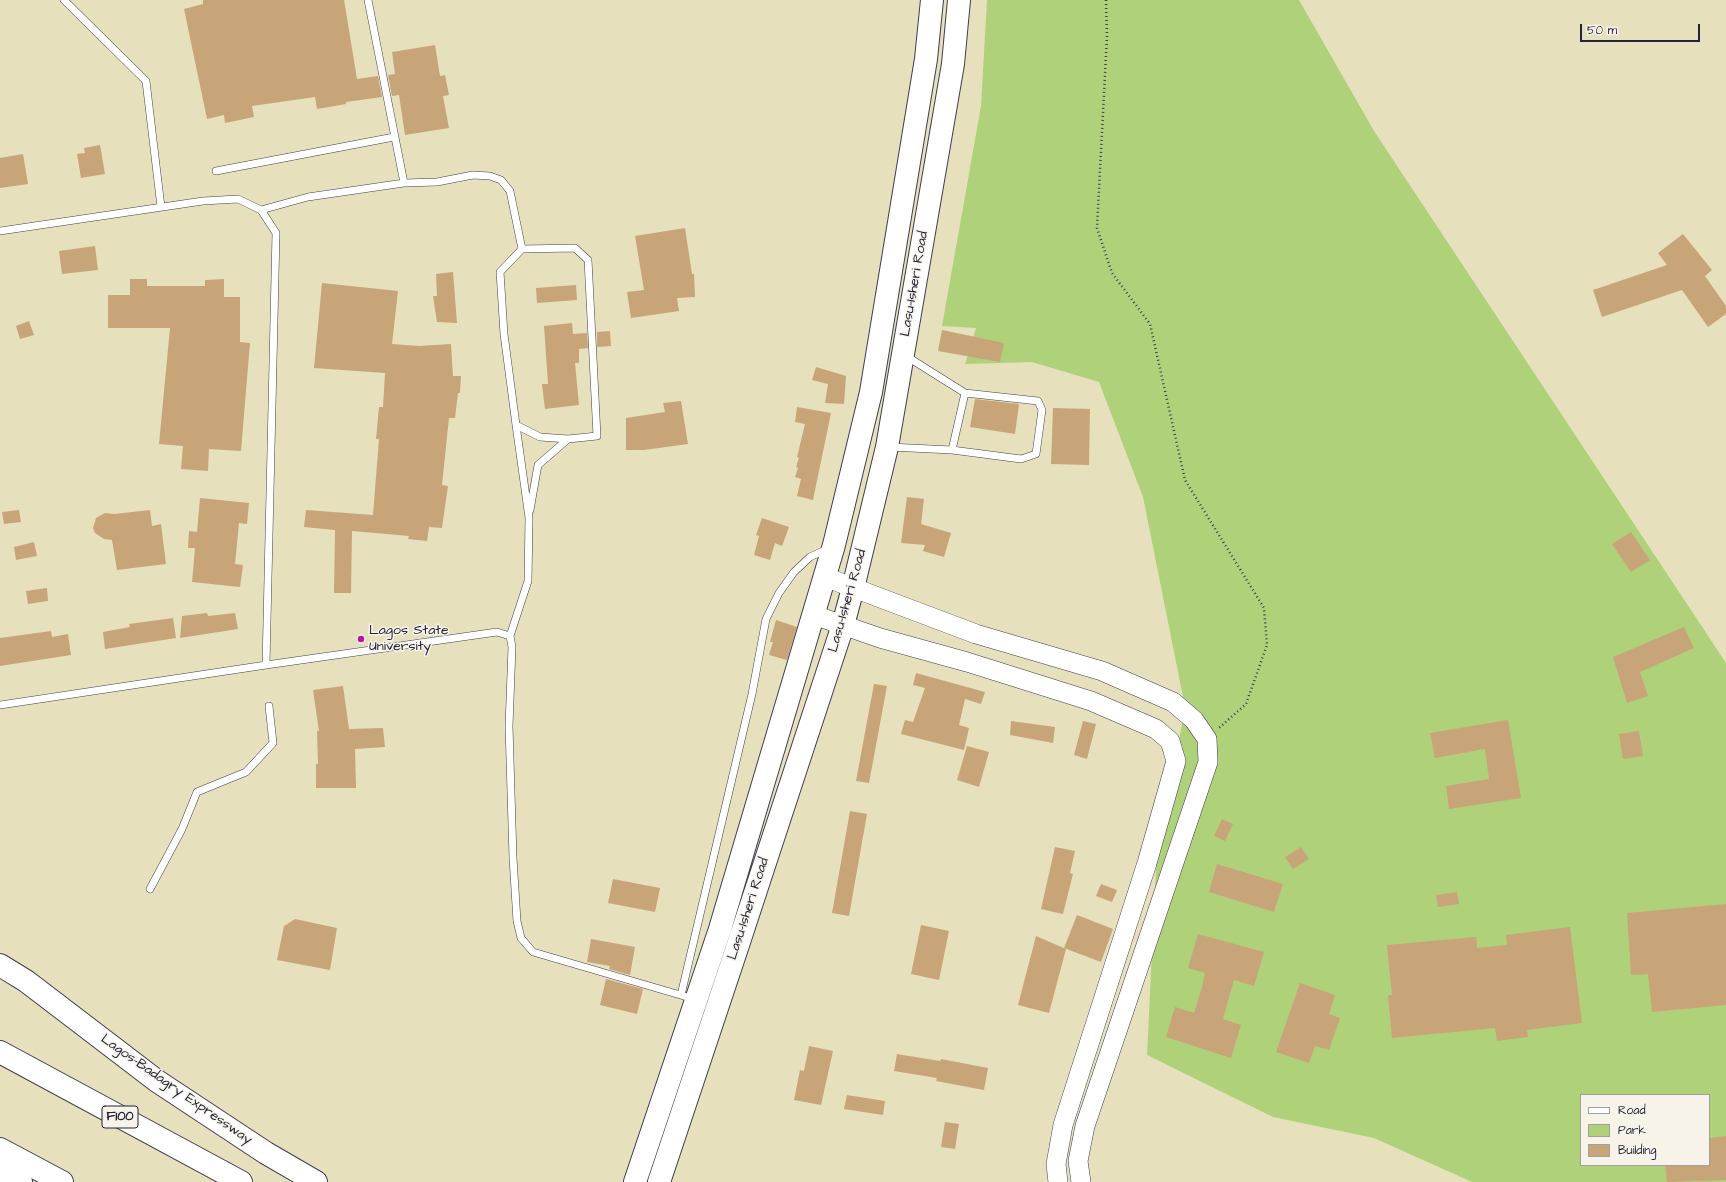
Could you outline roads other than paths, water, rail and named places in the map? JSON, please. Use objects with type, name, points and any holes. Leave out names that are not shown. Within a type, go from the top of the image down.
[{"type":"main road","name":"Lasu-Isheri Road","points":[[635,1182],[688,997],[720,929],[834,546],[871,392],[926,59],[932,0]]},
{"type":"main road","name":"Lasu-Isheri Road","points":[[659,1182],[853,588],[887,447],[953,64],[959,0]]},
{"type":"main road","points":[[825,577],[976,634],[1102,671],[1173,702],[1194,720],[1207,739],[1208,762],[1085,1126],[1078,1161],[1082,1182]]},
{"type":"main road","points":[[814,615],[880,638],[967,662],[1091,701],[1156,729],[1170,741],[1176,761],[1146,863],[1063,1125],[1056,1164],[1058,1182]]},
{"type":"main road","name":"Lagos-Badagry Expressway","points":[[0,965],[26,981],[157,1081],[266,1153],[316,1182]]},
{"type":"main road","name":"F100","points":[[0,1052],[240,1182]]},
{"type":"main road","points":[[0,1149],[62,1182]]},
{"type":"main road","points":[[0,1170],[21,1182]]},
{"type":"lane","points":[[64,0],[146,81],[161,207]]},
{"type":"lane","points":[[368,0],[404,184]]},
{"type":"lane","points":[[216,171],[394,137]]},
{"type":"lane","points":[[260,210],[308,197],[404,184],[437,182],[473,175],[490,176],[501,180],[510,190],[522,249]]},
{"type":"lane","points":[[0,231],[203,201],[238,199],[260,210],[276,233],[266,665]]},
{"type":"lane","points":[[516,425],[540,437],[568,439],[597,436],[588,260],[575,248],[522,249],[500,272],[504,334],[516,425],[529,518]]},
{"type":"lane","points":[[887,447],[952,450],[1021,459],[1036,454],[1042,410],[1038,401],[965,393],[903,354]]},
{"type":"lane","points":[[952,450],[965,393]]},
{"type":"lane","points":[[568,439],[538,465],[529,518],[528,581],[510,636],[512,647],[509,726],[513,851],[518,921],[521,938],[533,952],[688,997],[752,694],[766,619],[779,593],[794,572],[810,558],[834,546]]},
{"type":"lane","points":[[0,705],[497,632],[510,636]]},
{"type":"lane","points":[[150,889],[182,829],[197,792],[246,772],[273,743],[269,706]]},
{"type":"place","name":"Lagos State University","points":[[361,639]]}]
